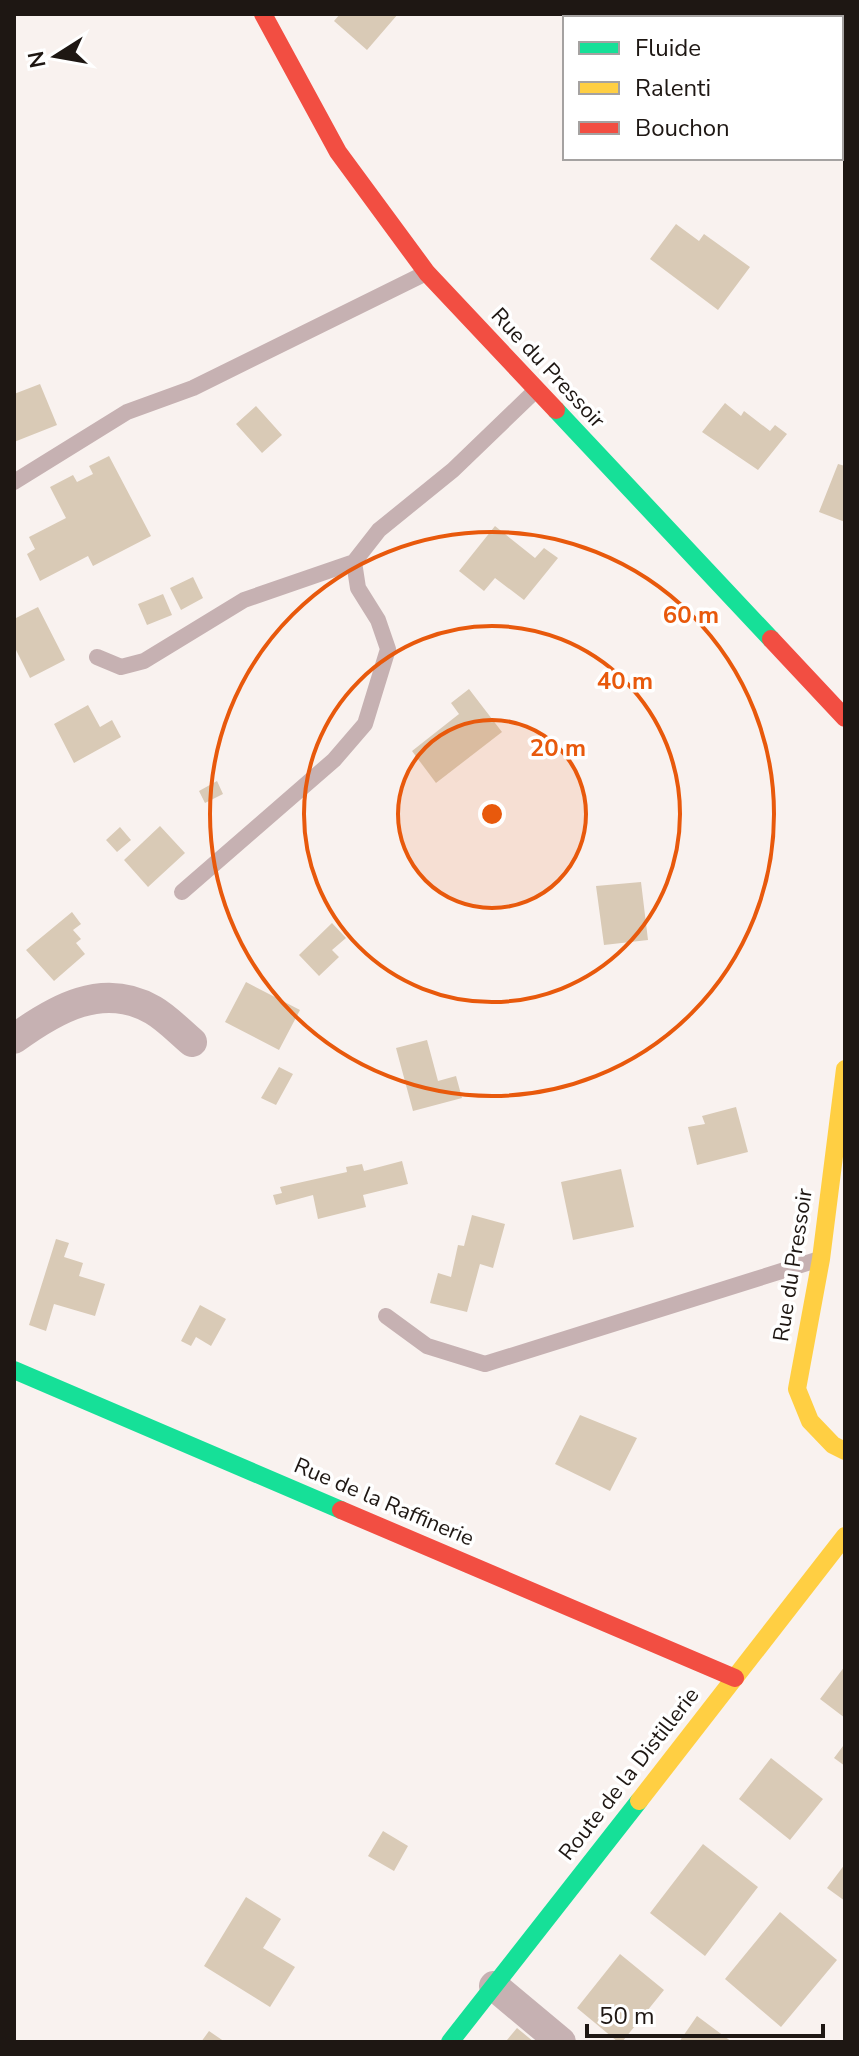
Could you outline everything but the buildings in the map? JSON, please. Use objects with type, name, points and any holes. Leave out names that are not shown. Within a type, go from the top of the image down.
[{"type":"street","name":"Rue du Pressoir","points":[[263,14],[338,152],[427,273],[845,718]]},
{"type":"street","points":[[14,1039],[41,1019],[86,998],[99,998],[125,999],[153,1010],[192,1042]]},
{"type":"street","name":"Rue du Pressoir","points":[[845,1069],[821,1259],[797,1389],[810,1421],[833,1445],[845,1451]]},
{"type":"street","name":"Rue de la Raffinerie","points":[[14,1370],[735,1678]]},
{"type":"street","name":"Route de la Distillerie","points":[[450,2042],[845,1536]]},
{"type":"street","points":[[494,1986],[561,2042]]},
{"type":"lane","points":[[14,482],[127,412],[193,388],[427,273]]},
{"type":"lane","points":[[97,657],[121,667],[144,661],[244,600],[354,562],[379,530],[453,470],[535,391]]},
{"type":"lane","points":[[182,892],[334,760],[365,724],[388,649],[378,620],[358,588],[354,562]]},
{"type":"lane","points":[[386,1316],[427,1346],[485,1364],[821,1259]]},
{"type":"traffic: fast","points":[[556,410],[771,639]]},
{"type":"traffic: fast","points":[[14,1370],[341,1510]]},
{"type":"traffic: fast","points":[[450,2042],[639,1801]]},
{"type":"traffic: slow","points":[[845,1069],[821,1259],[797,1389],[810,1421],[833,1445],[845,1451]]},
{"type":"traffic: slow","points":[[639,1801],[845,1536]]},
{"type":"traffic: jam","points":[[263,14],[338,152],[427,273],[556,410]]},
{"type":"traffic: jam","points":[[771,639],[845,718]]},
{"type":"traffic: jam","points":[[341,1510],[735,1678]]}]
